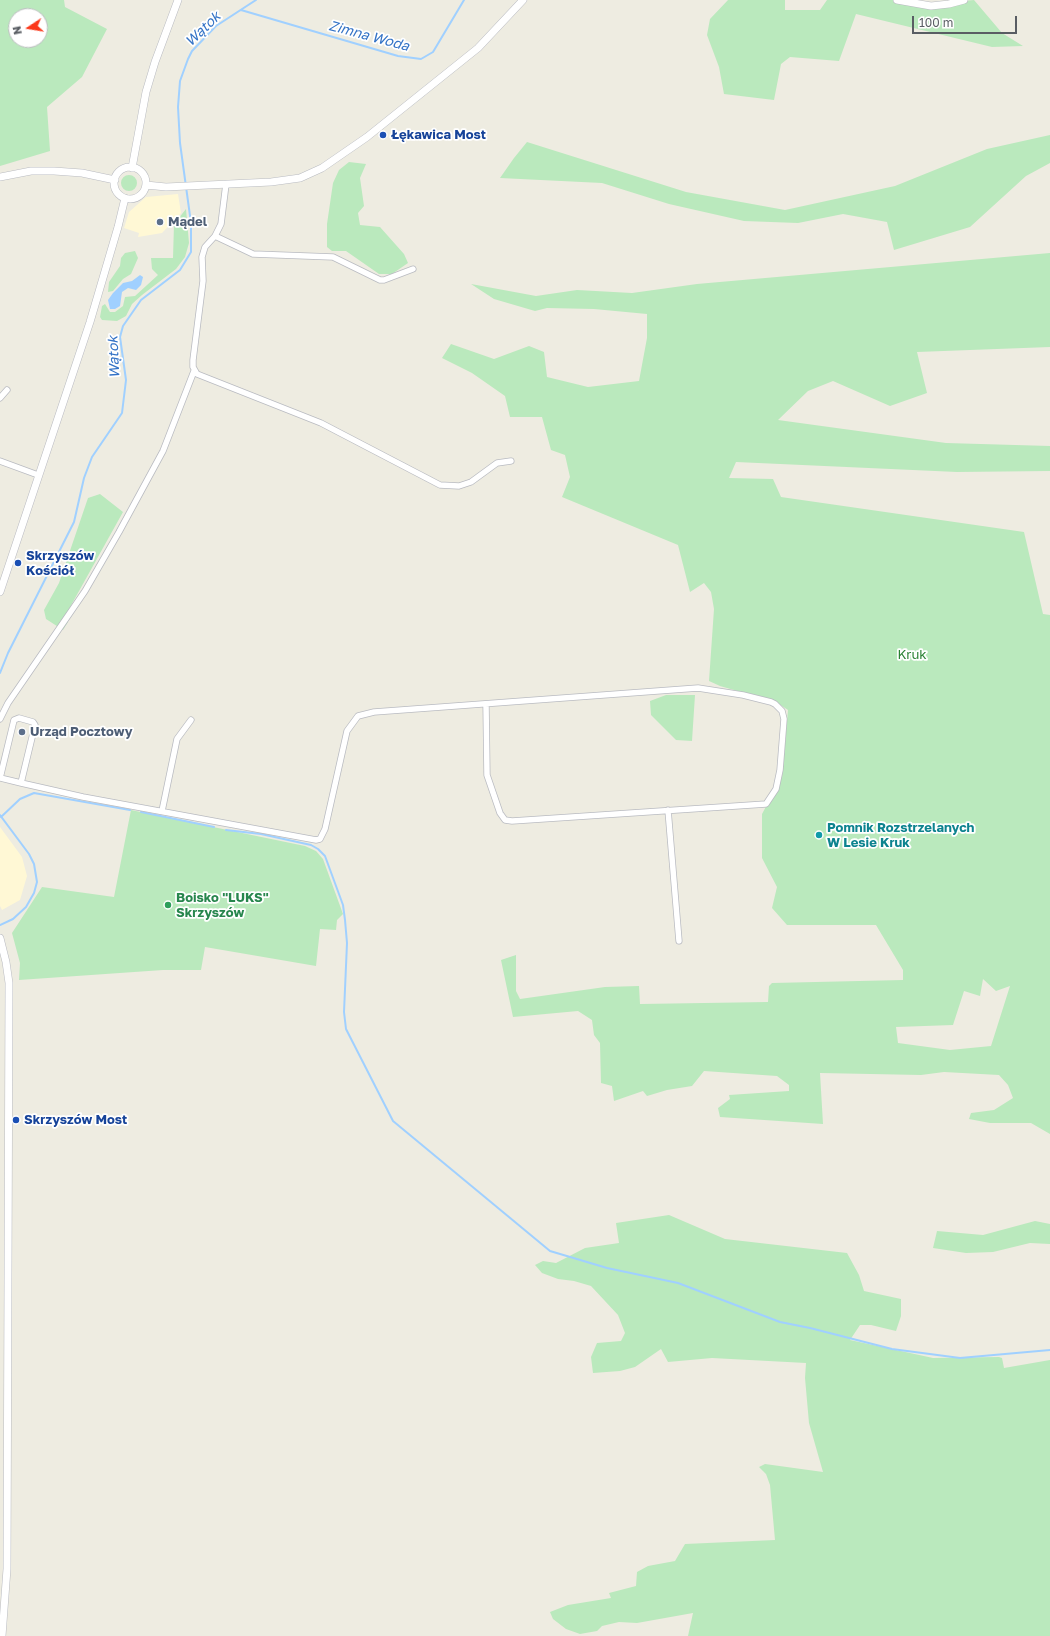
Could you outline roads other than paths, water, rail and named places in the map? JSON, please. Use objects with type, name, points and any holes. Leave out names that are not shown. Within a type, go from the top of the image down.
[{"type":"street","points":[[132,168],[146,92],[154,62],[178,0]]},
{"type":"street","points":[[146,185],[175,187],[290,180],[322,168],[367,137],[478,48],[523,0]]},
{"type":"street","points":[[897,0],[931,6],[949,4],[964,0]]},
{"type":"street","points":[[132,168],[141,172],[144,176],[146,185],[143,192],[137,198],[125,198],[116,190],[114,180],[123,169],[132,168]]},
{"type":"street","points":[[0,177],[31,171],[54,171],[82,173],[114,180]]},
{"type":"street","points":[[0,719],[8,702],[85,591],[120,532],[163,451],[194,371],[203,281],[202,257],[205,246],[215,236],[222,217],[226,184]]},
{"type":"street","points":[[0,592],[92,314],[125,198]]},
{"type":"street","points":[[215,236],[253,254],[312,255],[333,258],[380,280],[384,280],[414,269]]},
{"type":"street","points":[[194,371],[200,376],[321,424],[440,485],[459,486],[471,482],[497,463],[511,461]]},
{"type":"street","points":[[0,398],[7,390]]},
{"type":"street","points":[[0,460],[38,475]]},
{"type":"street","points":[[21,783],[35,725],[33,722],[19,718],[14,720],[0,778],[21,783],[83,797],[312,839],[320,839],[326,823],[348,731],[355,718],[374,712],[698,688],[743,695],[775,704],[782,711],[784,719],[780,770],[776,789],[766,804],[512,821],[505,820],[500,813],[487,775],[486,704]]},
{"type":"street","points":[[162,811],[177,739],[190,720]]},
{"type":"street","points":[[668,810],[679,941]]},
{"type":"street","points":[[0,938],[5,954],[9,983],[4,1491],[7,1569],[2,1636]]},
{"type":"water","points":[[140,275],[143,277],[141,285],[136,290],[128,288],[122,292],[120,306],[115,309],[110,309],[108,300],[113,293],[123,283],[132,281]]},
{"type":"waterway","name":"Wątok","points":[[0,673],[8,653],[74,522],[84,478],[92,457],[122,413],[126,380],[120,337],[123,326],[141,300],[180,270],[191,252],[191,223],[180,143],[178,107],[180,81],[188,59],[192,51],[216,26],[256,0]]},
{"type":"waterway","name":"Zimna Woda","points":[[241,10],[398,56],[421,59],[433,52],[464,0]]},
{"type":"waterway","points":[[1,817],[20,799],[34,793],[130,810]]},
{"type":"waterway","points":[[141,812],[214,827]]},
{"type":"waterway","name":"Wątok","points":[[0,815],[29,854],[34,864],[37,882],[34,893],[26,907],[13,919],[0,925]]},
{"type":"waterway","points":[[226,830],[261,834],[311,845],[325,856],[343,905],[345,920],[347,943],[344,1012],[346,1029],[393,1121],[550,1251],[607,1268],[678,1283],[780,1322],[892,1349],[960,1358],[1050,1350]]},
{"type":"place","name":"Łękawica Most","points":[[383,135]]},
{"type":"place","name":"Mądel","points":[[160,222]]},
{"type":"place","name":"Skrzyszów Kościół","points":[[18,563]]},
{"type":"place","name":"Urząd Pocztowy","points":[[22,732]]},
{"type":"place","name":"Pomnik Rozstrzelanych W Lesie Kruk","points":[[819,835]]},
{"type":"place","name":"Boisko \"LUKS\" Skrzyszów","points":[[168,905]]},
{"type":"place","name":"Skrzyszów Most","points":[[16,1120]]},
{"type":"park label","name":"Kruk","points":[[912,655]]}]
